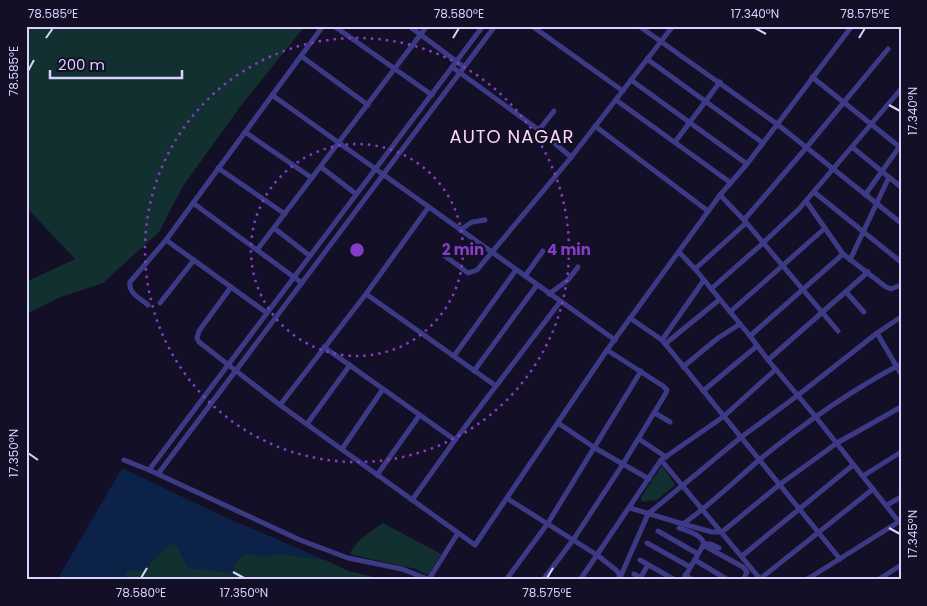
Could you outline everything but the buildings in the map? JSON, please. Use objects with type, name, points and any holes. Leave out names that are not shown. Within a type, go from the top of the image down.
[{"type":"street","points":[[148,305],[131,292],[130,282],[166,240],[323,26]]},
{"type":"street","points":[[334,26],[432,95]]},
{"type":"street","points":[[409,26],[464,67]]},
{"type":"street","points":[[257,250],[427,26]]},
{"type":"street","points":[[149,470],[483,26]]},
{"type":"street","points":[[158,474],[495,26]]},
{"type":"street","points":[[532,26],[623,91]]},
{"type":"street","points":[[639,26],[720,82],[776,124],[901,223]]},
{"type":"street","points":[[445,256],[468,273],[477,270],[616,100],[673,26]]},
{"type":"street","points":[[231,286],[199,331],[197,338],[199,342],[280,405],[474,545],[630,318],[720,195],[763,143],[852,26]]},
{"type":"street","points":[[695,269],[745,222],[888,49]]},
{"type":"street","points":[[301,56],[368,105]]},
{"type":"street","points":[[647,59],[763,143]]},
{"type":"street","points":[[452,67],[539,130],[571,156]]},
{"type":"street","points":[[812,77],[900,147],[865,195]]},
{"type":"street","points":[[631,80],[746,164]]},
{"type":"street","points":[[675,142],[720,82]]},
{"type":"street","points":[[711,289],[764,243],[806,201],[901,89]]},
{"type":"street","points":[[272,95],[614,340]]},
{"type":"street","points":[[616,100],[731,183]]},
{"type":"street","points":[[539,130],[554,111]]},
{"type":"street","points":[[595,126],[708,211]]},
{"type":"street","points":[[245,132],[312,178]]},
{"type":"street","points":[[852,147],[901,186]]},
{"type":"street","points":[[321,167],[356,194]]},
{"type":"street","points":[[218,168],[285,214]]},
{"type":"street","points":[[850,260],[889,178]]},
{"type":"street","points":[[814,192],[901,262]]},
{"type":"street","points":[[720,195],[764,243],[838,330]]},
{"type":"street","points":[[806,201],[843,254],[891,289],[901,285]]},
{"type":"street","points":[[192,203],[302,283]]},
{"type":"street","points":[[280,405],[366,294],[428,208]]},
{"type":"street","points":[[460,230],[472,222],[484,220]]},
{"type":"street","points":[[274,228],[310,256]]},
{"type":"street","points":[[730,312],[824,229]]},
{"type":"street","points":[[166,240],[267,313]]},
{"type":"street","points":[[524,276],[543,251]]},
{"type":"street","points":[[679,252],[695,269],[750,336],[775,370],[900,521],[806,580]]},
{"type":"street","points":[[750,336],[843,254]]},
{"type":"street","points":[[160,303],[194,260]]},
{"type":"street","points":[[549,294],[568,280],[578,267]]},
{"type":"street","points":[[454,356],[516,270]]},
{"type":"street","points":[[768,360],[868,272]]},
{"type":"street","points":[[664,342],[704,280]]},
{"type":"street","points":[[474,371],[537,285]]},
{"type":"street","points":[[846,292],[864,312]]},
{"type":"street","points":[[366,294],[496,386]]},
{"type":"street","points":[[664,342],[719,300]]},
{"type":"street","points":[[412,500],[454,440],[560,302]]},
{"type":"street","points":[[508,498],[597,555],[616,570],[619,574],[619,580],[648,514],[740,438],[877,333],[901,317]]},
{"type":"street","points":[[630,318],[664,342],[740,438],[840,558]]},
{"type":"street","points":[[683,367],[718,338],[740,324]]},
{"type":"street","points":[[877,333],[898,365],[901,374]]},
{"type":"street","points":[[703,391],[757,346]]},
{"type":"street","points":[[324,347],[454,440]]},
{"type":"street","points":[[543,580],[573,540],[623,464],[666,393],[666,390],[607,350]]},
{"type":"street","points":[[681,526],[702,511],[759,461],[815,416],[898,365]]},
{"type":"street","points":[[307,424],[350,366]]},
{"type":"street","points":[[580,580],[664,459],[723,417],[775,370]]},
{"type":"street","points":[[506,580],[548,523],[641,372]]},
{"type":"street","points":[[342,449],[383,389]]},
{"type":"street","points":[[630,508],[681,526],[722,532],[779,485],[836,443],[901,407]]},
{"type":"street","points":[[655,412],[670,422]]},
{"type":"street","points":[[377,475],[419,416]]},
{"type":"street","points":[[558,423],[595,448],[649,479]]},
{"type":"street","points":[[638,439],[664,459],[702,511],[722,532],[760,579],[873,489]]},
{"type":"street","points":[[863,476],[901,452]]},
{"type":"street","points":[[124,460],[300,540],[348,558],[402,569],[429,579],[458,533]]},
{"type":"street","points":[[742,556],[853,465]]},
{"type":"street","points":[[886,505],[901,497]]},
{"type":"street","points":[[681,526],[701,538],[703,544],[742,567],[747,572],[743,580]]},
{"type":"street","points":[[658,532],[698,554]]},
{"type":"street","points":[[647,543],[690,568]]},
{"type":"street","points":[[703,544],[712,544],[719,548]]},
{"type":"street","points":[[693,580],[684,578],[703,544]]},
{"type":"street","points":[[640,560],[675,580]]},
{"type":"street","points":[[695,560],[728,580]]},
{"type":"street","points":[[634,574],[641,579],[648,565]]},
{"type":"street","points":[[878,580],[901,565]]},
{"type":"green space","points":[[26,26],[305,26],[240,107],[183,186],[159,232],[103,283],[61,297],[26,314],[26,282],[75,259],[26,207]]},
{"type":"green space","points":[[661,467],[663,467],[675,485],[656,501],[644,502],[641,500],[641,497]]},
{"type":"green space","points":[[383,523],[441,554],[428,575],[416,569],[350,553],[361,540]]},
{"type":"green space","points":[[171,543],[237,560],[248,553],[264,557],[278,553],[325,560],[349,571],[386,580],[124,579],[124,573],[130,570],[142,571]]},
{"type":"water","points":[[122,468],[227,518],[325,560],[278,553],[264,557],[248,553],[237,560],[232,573],[188,568],[176,545],[171,543],[142,571],[130,570],[125,573],[126,580],[57,580]]},
{"type":"district","name":"AUTO NAGAR","points":[[512,136]]}]
